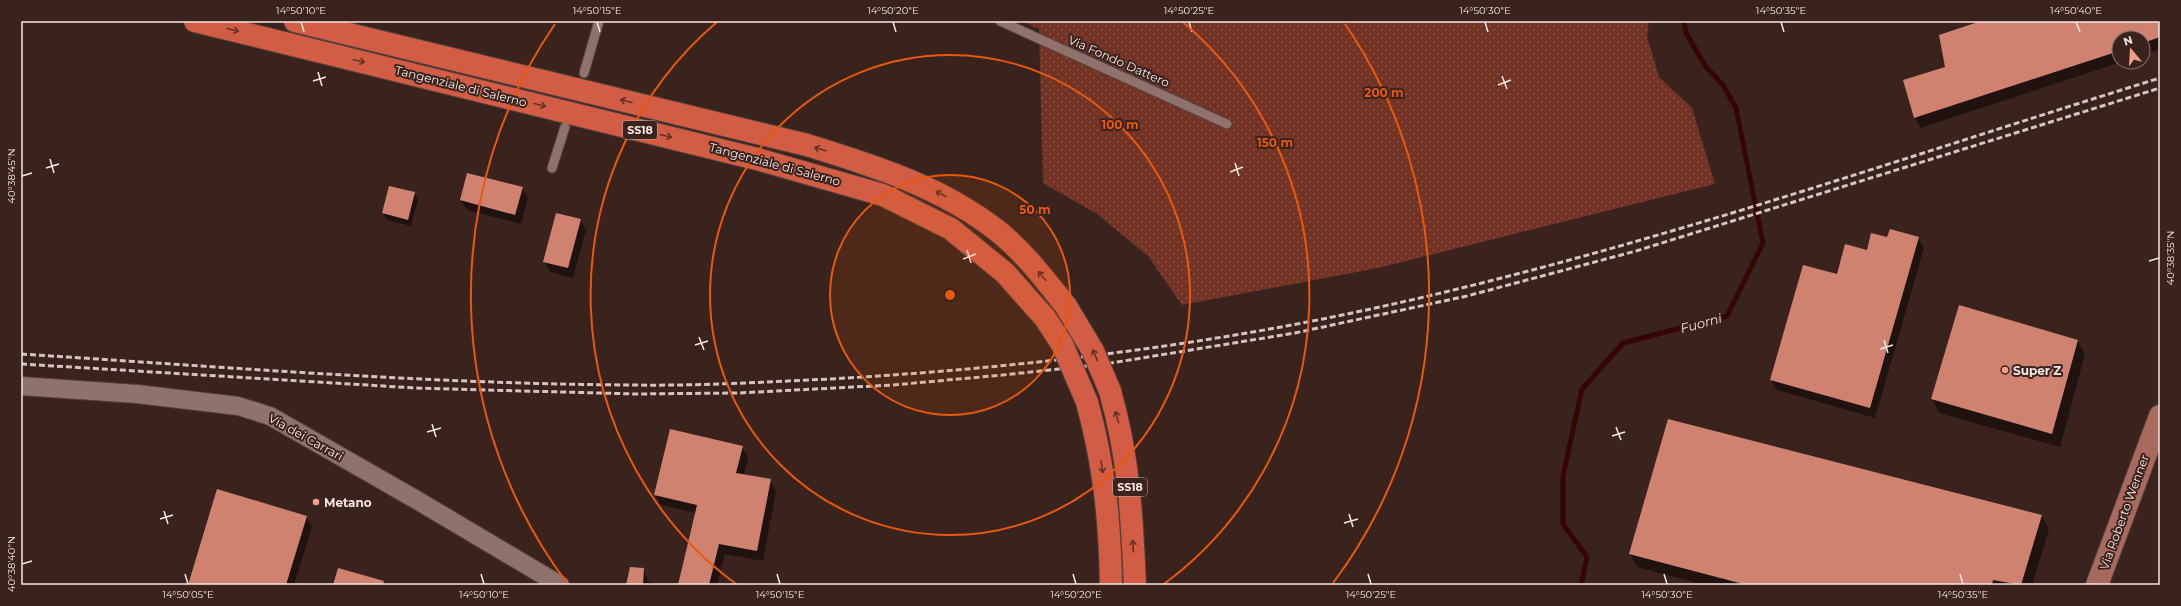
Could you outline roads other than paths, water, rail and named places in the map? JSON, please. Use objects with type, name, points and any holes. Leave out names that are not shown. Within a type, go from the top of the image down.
[{"type":"highway","name":"Tangenziale di Salerno","points":[[195,21],[779,164],[883,195],[923,213],[956,233],[1005,273],[1045,318],[1062,344],[1087,402],[1099,445],[1104,477],[1108,521],[1111,585]]},
{"type":"highway","name":"Tangenziale di Salerno","points":[[295,21],[807,145],[888,171],[943,195],[965,208],[999,233],[1036,270],[1066,306],[1093,351],[1110,391],[1120,425],[1128,471],[1135,585]]},
{"type":"main road","name":"Via Roberto Wenner","points":[[2097,585],[2160,416]]},
{"type":"street","name":"Via dei Carrari","points":[[21,386],[137,394],[238,406],[270,416],[415,499],[560,585]]},
{"type":"lane","points":[[584,73],[599,21]]},
{"type":"lane","name":"Via Fondo Dattero","points":[[1000,21],[1227,124]]},
{"type":"lane","points":[[552,168],[565,128]]},
{"type":"waterway","name":"Fuorni","points":[[1581,585],[1587,557],[1563,524],[1563,476],[1582,389],[1623,343],[1727,316],[1763,243],[1736,108],[1723,85],[1706,67],[1686,33],[1684,21]]},
{"type":"railway","points":[[21,354],[480,382],[658,385],[830,379],[948,371],[1123,352],[1181,344],[1297,324],[1407,301],[1516,274],[1624,245],[1732,213],[2160,78]]},
{"type":"railway","points":[[21,364],[416,388],[635,394],[738,393],[893,385],[1105,364],[1295,333],[1467,296],[1636,251],[2160,88]]},
{"type":"place","name":"Super Z","points":[[2005,370]]},
{"type":"place","name":"Metano","points":[[316,502]]}]
